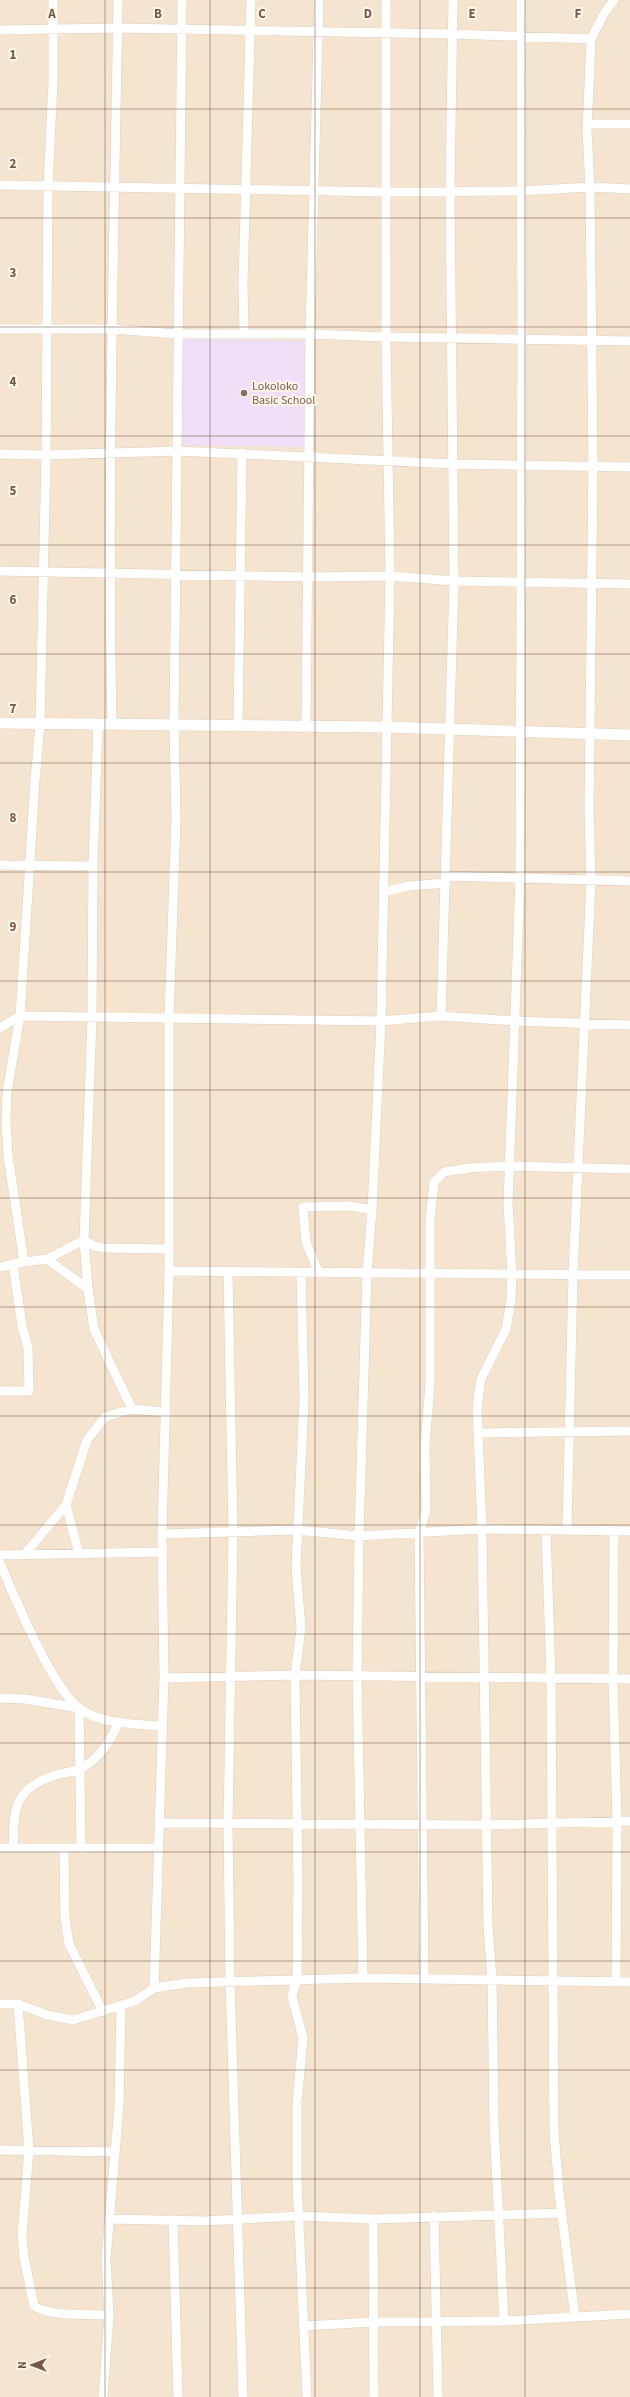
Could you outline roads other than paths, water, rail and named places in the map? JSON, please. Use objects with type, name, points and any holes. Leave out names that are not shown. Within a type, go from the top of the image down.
[{"type":"street","points":[[24,1262],[8,1156],[6,1120],[7,1092],[20,1016],[40,724],[46,455],[48,186],[54,0]]},
{"type":"street","points":[[112,724],[109,574],[113,186],[118,0]]},
{"type":"street","points":[[154,1988],[164,1678],[162,1534],[165,1468],[164,1412],[169,1271],[169,1019],[176,819],[174,724],[178,451],[177,334],[181,189],[182,0]]},
{"type":"street","points":[[244,334],[243,283],[247,189],[251,0]]},
{"type":"street","points":[[306,726],[309,577],[310,334],[319,0]]},
{"type":"street","points":[[363,1978],[357,1676],[359,1536],[367,1273],[372,1210],[381,1021],[390,576],[386,338],[386,0]]},
{"type":"street","points":[[441,1016],[454,581],[454,464],[450,192],[453,0]]},
{"type":"street","points":[[504,2321],[498,2215],[492,1978],[488,1927],[482,1529],[477,1407],[481,1379],[506,1329],[511,1300],[512,1274],[508,1204],[520,878],[522,582],[521,0]]},
{"type":"street","points":[[568,1529],[573,1274],[591,881],[589,811],[593,466],[590,340],[590,187],[587,124],[591,39],[614,0]]},
{"type":"street","points":[[0,30],[118,28],[251,30],[318,33],[452,34],[591,39]]},
{"type":"street","points":[[587,124],[630,124]]},
{"type":"street","points":[[0,184],[181,189],[386,192],[521,191],[590,187],[630,189]]},
{"type":"street","points":[[0,329],[112,329],[177,334],[310,334],[386,338],[630,341]]},
{"type":"street","points":[[0,454],[110,454],[178,451],[242,452],[454,464],[630,467]]},
{"type":"street","points":[[238,725],[242,452]]},
{"type":"street","points":[[0,570],[43,573],[309,577],[390,576],[454,581],[630,584]]},
{"type":"street","points":[[0,723],[386,727],[630,735]]},
{"type":"street","points":[[98,725],[93,866],[92,1018],[84,1240],[88,1289],[94,1329],[132,1408]]},
{"type":"street","points":[[0,865],[93,866]]},
{"type":"street","points":[[384,892],[446,879],[520,878],[630,881]]},
{"type":"street","points":[[0,1028],[20,1016],[381,1021],[441,1016],[514,1021],[630,1025]]},
{"type":"street","points":[[424,1979],[419,1533],[426,1511],[425,1445],[430,1384],[430,1220],[434,1182],[444,1172],[452,1169],[509,1166],[630,1170]]},
{"type":"street","points":[[319,1273],[306,1242],[303,1207],[350,1206],[372,1210]]},
{"type":"street","points":[[84,1240],[94,1246],[104,1248],[168,1249]]},
{"type":"street","points":[[0,1267],[47,1259],[84,1240]]},
{"type":"street","points":[[47,1259],[88,1289]]},
{"type":"street","points":[[0,1391],[29,1391],[28,1348],[22,1326],[13,1264]]},
{"type":"street","points":[[169,1271],[630,1275]]},
{"type":"street","points":[[228,1272],[233,1532],[228,1825],[230,1981],[243,2397]]},
{"type":"street","points":[[300,1273],[304,1400],[296,1567],[301,1628],[295,1675],[296,1978],[292,1996],[303,2038],[296,2133],[307,2397]]},
{"type":"street","points":[[24,1555],[66,1505],[87,1440],[105,1417],[132,1408],[164,1412]]},
{"type":"street","points":[[478,1434],[630,1431]]},
{"type":"street","points":[[66,1505],[79,1554]]},
{"type":"street","points":[[162,1534],[297,1530],[359,1536],[482,1529],[630,1531]]},
{"type":"street","points":[[546,1530],[551,1678],[554,2131],[562,2213],[575,2316]]},
{"type":"street","points":[[614,1530],[613,1679],[617,1821],[616,1982]]},
{"type":"street","points":[[0,1555],[163,1552]]},
{"type":"street","points":[[0,1563],[18,1605],[47,1661],[63,1689],[79,1708],[80,1849]]},
{"type":"street","points":[[164,1678],[295,1675],[421,1677],[484,1676],[630,1679]]},
{"type":"street","points":[[0,1698],[25,1699],[79,1708],[119,1722],[162,1726]]},
{"type":"street","points":[[13,1848],[14,1816],[18,1801],[24,1791],[34,1784],[53,1776],[80,1769],[108,1744],[119,1722]]},
{"type":"street","points":[[160,1823],[228,1825],[487,1825],[630,1821]]},
{"type":"street","points":[[0,1848],[159,1848]]},
{"type":"street","points":[[64,1849],[65,1918],[69,1944],[103,2012]]},
{"type":"street","points":[[0,2004],[18,2004],[47,2016],[73,2020],[121,2006],[135,2000],[154,1988],[186,1983],[296,1978],[492,1978],[630,1982]]},
{"type":"street","points":[[18,2004],[29,2150],[22,2234],[24,2257],[34,2306],[41,2310],[53,2312],[109,2315]]},
{"type":"street","points":[[103,2397],[109,2315],[106,2260],[119,2106],[121,2006]]},
{"type":"street","points":[[0,2150],[115,2152]]},
{"type":"street","points":[[109,2219],[173,2220],[299,2216],[373,2219],[562,2213]]},
{"type":"street","points":[[434,2216],[438,2322],[438,2397]]},
{"type":"street","points":[[373,2219],[372,2322],[374,2397]]},
{"type":"street","points":[[173,2220],[178,2397]]},
{"type":"street","points":[[305,2326],[372,2322],[504,2321],[630,2314]]},
{"type":"place","name":"Lokoloko Basic School","points":[[244,393]]}]
